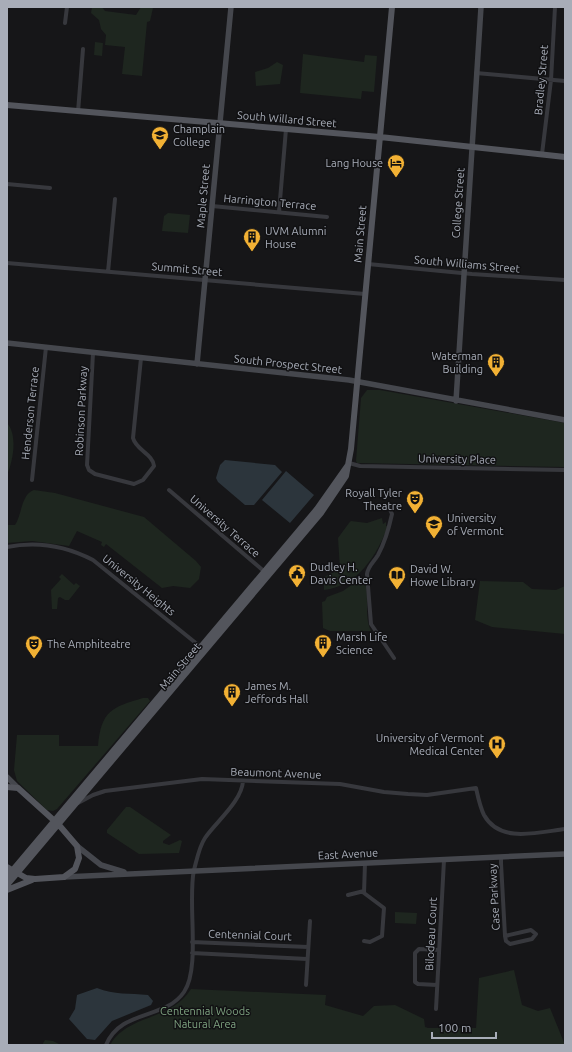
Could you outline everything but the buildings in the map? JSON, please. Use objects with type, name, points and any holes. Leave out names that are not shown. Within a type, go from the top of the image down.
[{"type":"main road","name":"Main Street","points":[[57,824],[267,574],[317,509],[349,464],[392,7]]},
{"type":"main road","name":"South Willard Street","points":[[7,106],[380,137],[565,157]]},
{"type":"main road","name":"Main Street","points":[[12,871],[78,803],[203,649]]},
{"type":"main road","points":[[7,787],[18,788]]},
{"type":"main road","name":"East Avenue","points":[[18,788],[57,824],[77,846]]},
{"type":"main road","points":[[64,877],[71,873],[78,864],[79,858],[77,846]]},
{"type":"main road","name":"East Avenue","points":[[12,871],[35,880],[64,877]]},
{"type":"main road","points":[[7,877],[12,871]]},
{"type":"main road","points":[[7,885],[12,871]]},
{"type":"main road","points":[[7,890],[35,880]]},
{"type":"street","points":[[65,23],[67,7]]},
{"type":"street","name":"Maple Street","points":[[197,364],[231,7]]},
{"type":"street","name":"College Street","points":[[456,401],[480,7]]},
{"type":"street","name":"Bradley Street","points":[[542,154],[550,80],[555,7]]},
{"type":"street","points":[[78,112],[83,49]]},
{"type":"street","points":[[476,73],[565,81]]},
{"type":"street","points":[[279,212],[286,129]]},
{"type":"street","points":[[7,184],[50,188]]},
{"type":"street","points":[[108,272],[115,199]]},
{"type":"street","name":"Harrington Terrace","points":[[212,206],[327,217]]},
{"type":"street","name":"Summit Street","points":[[7,263],[365,294]]},
{"type":"street","name":"South Williams Street","points":[[368,264],[565,280]]},
{"type":"street","name":"South Prospect Street","points":[[7,343],[357,382],[565,420]]},
{"type":"street","name":"Henderson Terrace","points":[[32,480],[46,347]]},
{"type":"street","name":"Robinson Parkway","points":[[93,353],[87,465],[89,470],[95,474],[132,484],[142,482],[154,466],[152,459],[134,443],[132,436],[141,358]]},
{"type":"street","name":"University Place","points":[[349,464],[360,466],[565,470]]},
{"type":"street","name":"University Terrace","points":[[169,490],[267,574]]},
{"type":"street","points":[[389,507],[392,514],[388,532],[377,556],[368,569],[367,574],[370,624],[394,658]]},
{"type":"street","name":"University Heights","points":[[7,547],[32,544],[51,545],[72,550],[93,560],[203,649]]},
{"type":"street","points":[[7,777],[18,788]]},
{"type":"street","name":"Beaumont Avenue","points":[[78,803],[104,791],[202,779],[340,784],[384,792],[421,795],[476,788],[484,814],[490,823],[507,833],[524,834],[565,829]]},
{"type":"street","points":[[106,1045],[113,1033],[122,1025],[168,1006],[180,997],[189,982],[192,953],[194,870],[202,843],[238,797],[242,791],[244,781]]},
{"type":"street","name":"East Avenue","points":[[77,846],[88,857],[101,865],[132,873]]},
{"type":"street","name":"East Avenue","points":[[64,877],[565,854]]},
{"type":"street","name":"Case Parkway","points":[[501,857],[505,936],[506,941],[510,944],[533,939],[536,934],[531,930],[505,936]]},
{"type":"street","name":"Bilodeau Court","points":[[436,1009],[444,860]]},
{"type":"street","points":[[364,941],[370,942],[382,936],[384,908],[368,897],[364,891],[365,863]]},
{"type":"street","points":[[348,895],[364,891]]},
{"type":"street","points":[[306,985],[310,921]]},
{"type":"street","name":"Centennial Court","points":[[192,942],[308,947]]},
{"type":"street","points":[[437,986],[415,982],[415,953],[419,949],[439,950]]},
{"type":"street","name":"Centennial Court","points":[[192,953],[308,959]]},
{"type":"green space","points":[[92,7],[102,7],[105,11],[136,15],[141,7],[153,8],[150,21],[147,22],[142,76],[122,74],[125,47],[105,45],[106,35],[101,29],[99,20],[91,13]]},
{"type":"green space","points":[[95,42],[103,43],[102,56],[94,55]]},
{"type":"green space","points":[[303,54],[364,62],[365,55],[377,56],[374,92],[362,91],[361,99],[300,93]]},
{"type":"green space","points":[[277,62],[283,65],[280,84],[256,86],[255,72],[268,68]]},
{"type":"green space","points":[[168,213],[190,215],[188,233],[162,231],[164,216]]},
{"type":"green space","points":[[367,390],[380,390],[565,423],[565,467],[357,463],[361,398]]},
{"type":"green space","points":[[7,423],[12,434],[13,456],[7,475]]},
{"type":"green space","points":[[34,490],[55,493],[144,517],[196,561],[201,567],[199,579],[190,588],[173,586],[162,588],[106,544],[104,547],[101,545],[102,542],[77,531],[69,546],[32,541],[7,543],[7,525],[15,525],[24,500],[30,492]]},
{"type":"green space","points":[[382,518],[383,524],[386,522],[386,526],[388,526],[378,548],[365,567],[347,582],[324,590],[324,577],[340,569],[338,538],[349,523],[351,521],[367,523]]},
{"type":"green space","points":[[62,574],[74,585],[76,583],[80,586],[69,600],[65,600],[60,597],[58,598],[57,609],[52,609],[51,590],[61,579],[59,577]]},
{"type":"green space","points":[[363,577],[371,631],[330,631],[323,628],[322,602],[325,601],[327,597],[343,591]]},
{"type":"green space","points":[[480,581],[523,582],[532,589],[556,590],[565,586],[565,634],[492,627],[475,620]]},
{"type":"green space","points":[[148,698],[150,701],[57,809],[53,811],[47,810],[17,781],[14,770],[17,735],[59,735],[59,746],[98,746],[102,725],[110,712],[123,704]]},
{"type":"green space","points":[[126,807],[130,807],[171,835],[163,841],[163,843],[169,845],[180,840],[182,841],[179,853],[139,854],[107,833],[107,830]]},
{"type":"green space","points":[[395,912],[417,913],[416,924],[395,923]]},
{"type":"green space","name":"Centennial Woods Natural Area","points":[[514,970],[522,1005],[538,1011],[550,1008],[565,1045],[110,1045],[118,1035],[128,1027],[172,1007],[182,1000],[191,989],[326,995],[325,1005],[363,1016],[374,1006],[395,1005],[424,1019],[425,1027],[428,1028],[476,1028],[479,978]]},
{"type":"green space","points":[[45,1040],[53,1041],[61,1045],[42,1045]]},
{"type":"shaded area","points":[[225,460],[275,465],[282,472],[254,505],[245,505],[218,482],[216,478],[220,465]]},
{"type":"shaded area","points":[[286,471],[314,495],[290,523],[262,500]]},
{"type":"shaded area","points":[[97,988],[116,993],[148,995],[153,1001],[151,1005],[112,1021],[95,1040],[87,1039],[69,1019],[75,1009],[77,995]]},
{"type":"place","name":"Champlain College","points":[[160,150]]},
{"type":"place","name":"Lang House","points":[[396,178]]},
{"type":"place","name":"UVM Alumni House","points":[[252,252]]},
{"type":"place","name":"Waterman Building","points":[[496,377]]},
{"type":"place","name":"Royall Tyler Theatre","points":[[415,514]]},
{"type":"place","name":"University of Vermont","points":[[434,539]]},
{"type":"place","name":"Dudley H. Davis Center","points":[[297,588]]},
{"type":"place","name":"David W. Howe Library","points":[[397,590]]},
{"type":"place","name":"Marsh Life Science","points":[[323,658]]},
{"type":"place","name":"The Amphiteatre","points":[[34,659]]},
{"type":"place","name":"James M. Jeffords Hall","points":[[232,707]]},
{"type":"place","name":"University of Vermont Medical Center","points":[[497,759]]}]
